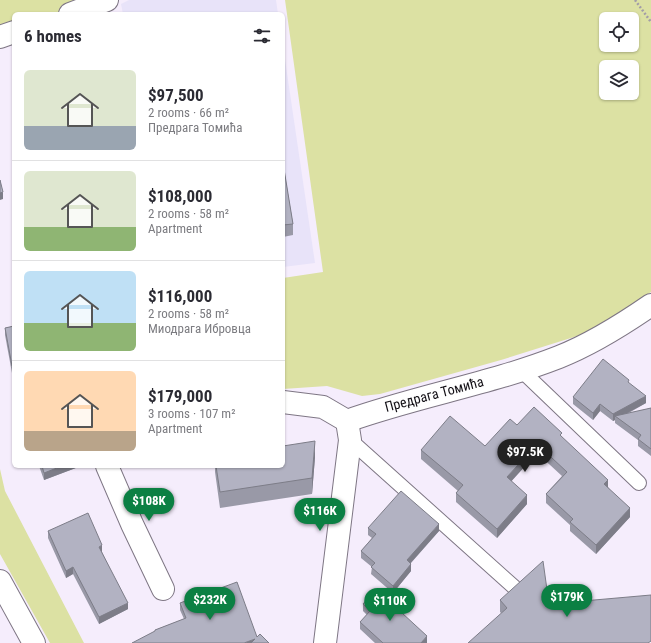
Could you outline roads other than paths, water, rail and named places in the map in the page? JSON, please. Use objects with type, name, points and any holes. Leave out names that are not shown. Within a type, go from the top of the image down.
[{"type":"street","points":[[75,12],[107,0]]},
{"type":"street","name":"Предрага Томића","points":[[348,430],[379,409],[521,370],[559,357],[590,342],[651,305]]},
{"type":"street","points":[[285,402],[323,407],[348,430],[325,643]]},
{"type":"street","points":[[109,468],[132,524],[163,589]]},
{"type":"street","points":[[0,581],[34,643]]},
{"type":"lane","points":[[521,370],[639,483]]},
{"type":"lane","points":[[348,430],[514,587]]}]
